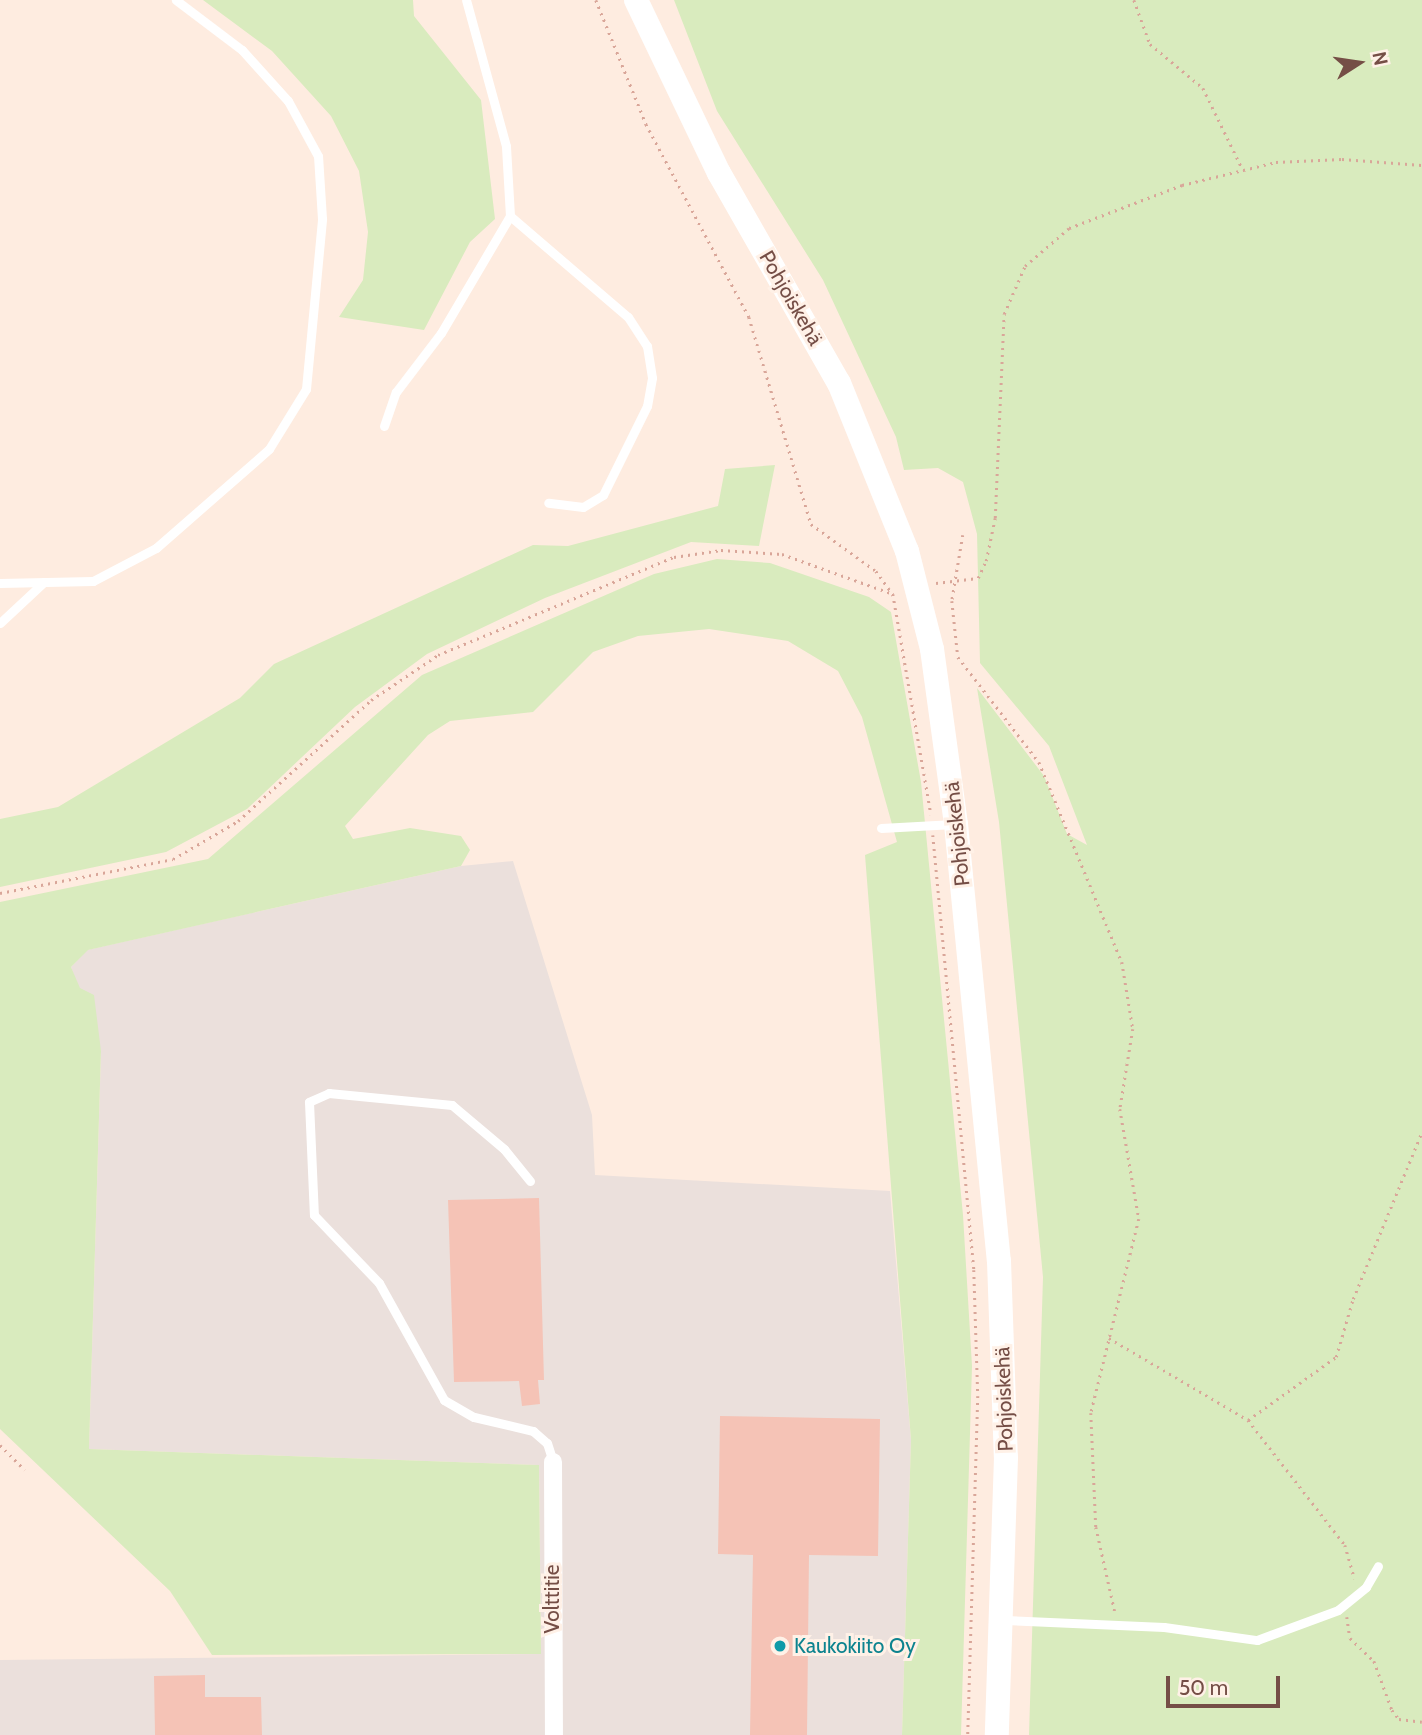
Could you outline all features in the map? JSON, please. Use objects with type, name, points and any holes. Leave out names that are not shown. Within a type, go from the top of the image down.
[{"type":"main road","name":"Pohjoiskehä","points":[[636,0],[719,173],[839,383],[883,485],[932,649],[944,824],[999,1261],[1006,1457],[997,1735]]},
{"type":"street","name":"Volttitie","points":[[553,1462],[554,1735]]},
{"type":"lane","points":[[0,583],[93,581],[156,548],[269,449],[306,389],[322,219],[318,156],[288,101],[242,51],[176,0]]},
{"type":"lane","points":[[384,426],[396,392],[441,333],[510,216],[506,146],[466,0]]},
{"type":"lane","points":[[510,216],[531,238],[578,267],[628,317],[647,346],[652,378],[646,406],[603,495],[583,507],[548,503]]},
{"type":"lane","points":[[0,623],[44,582]]},
{"type":"lane","points":[[881,828],[944,824]]},
{"type":"lane","points":[[530,1181],[504,1149],[452,1105],[329,1093],[309,1102],[310,1203],[321,1226],[379,1283],[444,1400],[474,1417],[533,1431],[547,1443],[553,1462]]},
{"type":"lane","points":[[1002,1620],[1119,1629],[1164,1627],[1257,1640],[1350,1600],[1378,1566]]},
{"type":"path","points":[[596,0],[646,124],[749,317],[811,524],[876,571],[893,594],[944,824],[974,1270],[978,1396],[968,1735]]},
{"type":"path","points":[[1135,0],[1150,44],[1203,88],[1243,170]]},
{"type":"path","points":[[954,584],[978,578],[986,561],[995,518],[1004,314],[1025,266],[1069,228],[1182,185],[1243,170],[1342,159],[1422,165]]},
{"type":"path","points":[[963,536],[954,584],[958,657],[1039,762],[1122,962],[1133,1029],[1121,1108],[1139,1219],[1091,1413],[1096,1527],[1119,1629]]},
{"type":"path","points":[[0,893],[173,859],[238,821],[371,700],[438,655],[674,557],[721,550],[782,554],[893,594]]},
{"type":"path","points":[[1248,1420],[1336,1357],[1353,1299],[1422,1132]]},
{"type":"path","points":[[1108,1338],[1248,1420],[1345,1545],[1355,1565],[1350,1600],[1350,1638],[1374,1661],[1392,1710],[1399,1719],[1422,1722]]},
{"type":"path","points":[[0,1445],[25,1470]]},
{"type":"shaded area","points":[[513,861],[592,1115],[595,1175],[890,1191],[911,1440],[902,1735],[0,1735],[0,1660],[541,1654],[539,1465],[89,1449],[101,1051],[71,967],[87,950],[461,866]]},
{"type":"green space","points":[[203,0],[413,0],[414,16],[481,100],[495,219],[470,242],[424,330],[339,317],[363,280],[368,232],[359,171],[331,116],[272,51]]},
{"type":"green space","points":[[674,0],[1422,0],[1422,1735],[1029,1735],[1043,1277],[999,822],[977,688],[1044,776],[1067,834],[1087,845],[1049,746],[980,663],[977,534],[963,482],[938,468],[904,470],[896,437],[823,280],[717,111]]},
{"type":"green space","points":[[775,465],[759,546],[691,542],[545,598],[427,654],[355,707],[247,809],[166,852],[0,887],[0,819],[58,807],[240,698],[274,664],[533,545],[568,546],[718,506],[725,469]]},
{"type":"green space","points":[[717,559],[770,563],[869,597],[891,612],[921,782],[963,1215],[972,1366],[961,1735],[902,1735],[911,1440],[865,855],[897,842],[862,717],[838,671],[788,641],[709,629],[638,636],[593,652],[533,712],[450,721],[428,735],[345,826],[353,839],[410,828],[461,836],[470,850],[461,866],[88,950],[71,967],[80,988],[94,995],[101,1051],[89,1449],[539,1465],[541,1654],[212,1655],[170,1591],[0,1429],[0,902],[208,859],[422,675],[654,574]]},
{"type":"building","points":[[539,1198],[544,1380],[538,1380],[540,1404],[522,1406],[519,1381],[454,1382],[448,1200]]},
{"type":"building","name":"Kaukokiito Oy","points":[[720,1416],[880,1419],[878,1556],[809,1555],[807,1735],[750,1735],[753,1555],[718,1554]]},
{"type":"building","points":[[205,1675],[205,1697],[261,1697],[262,1735],[155,1735],[154,1676]]},
{"type":"place","name":"Kaukokiito Oy","points":[[780,1646]]}]
